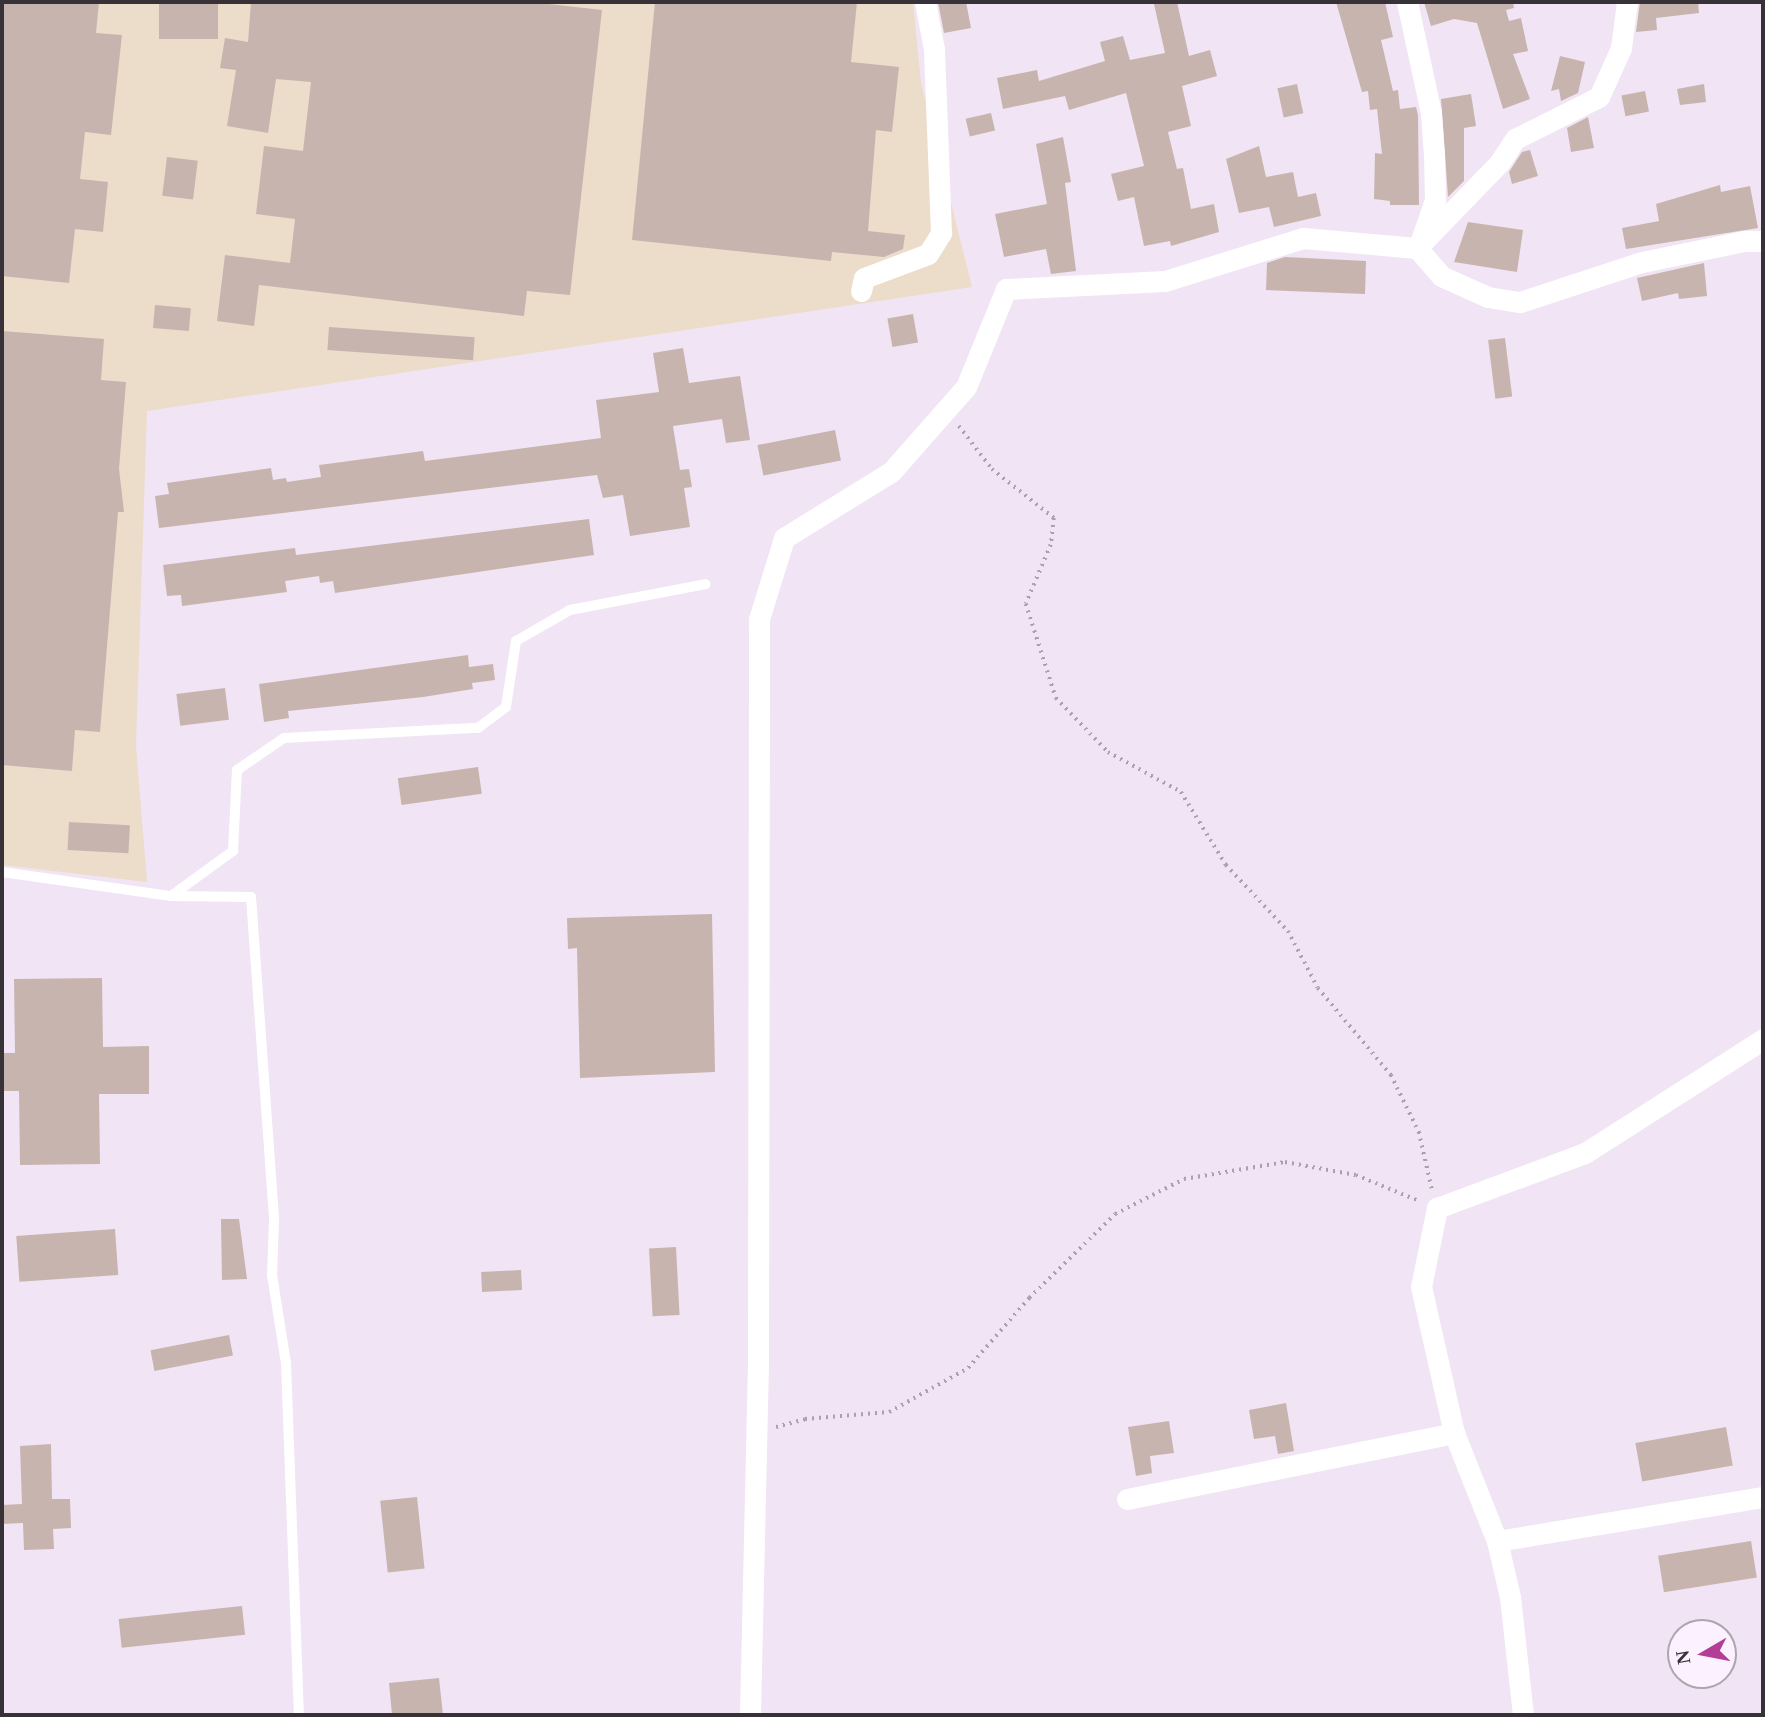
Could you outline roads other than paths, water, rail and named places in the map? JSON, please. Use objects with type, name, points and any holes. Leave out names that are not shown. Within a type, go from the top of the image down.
[{"type":"street","points":[[861,291],[864,278],[928,254],[941,233],[933,49],[925,2]]},
{"type":"street","points":[[1407,2],[1431,113],[1434,152],[1436,200],[1418,248]]},
{"type":"street","points":[[1418,248],[1500,162],[1514,139],[1599,97],[1621,48],[1626,2]]},
{"type":"street","points":[[750,1715],[758,1431],[758,619],[784,538],[891,472],[966,387],[1006,289],[1165,281],[1303,238],[1418,248],[1441,276],[1488,296],[1520,302],[1642,262],[1744,241],[1763,241]]},
{"type":"street","points":[[1523,1715],[1510,1597],[1497,1541],[1454,1433],[1421,1287],[1437,1208],[1585,1153],[1763,1039]]},
{"type":"street","points":[[1128,1499],[1454,1433]]},
{"type":"street","points":[[1497,1541],[1763,1497]]},
{"type":"lane","points":[[171,896],[233,850],[237,770],[284,738],[478,728],[506,707],[516,642],[570,610],[706,584]]},
{"type":"lane","points":[[2,872],[171,896],[251,897],[274,1221],[272,1275],[286,1363],[299,1715]]}]
